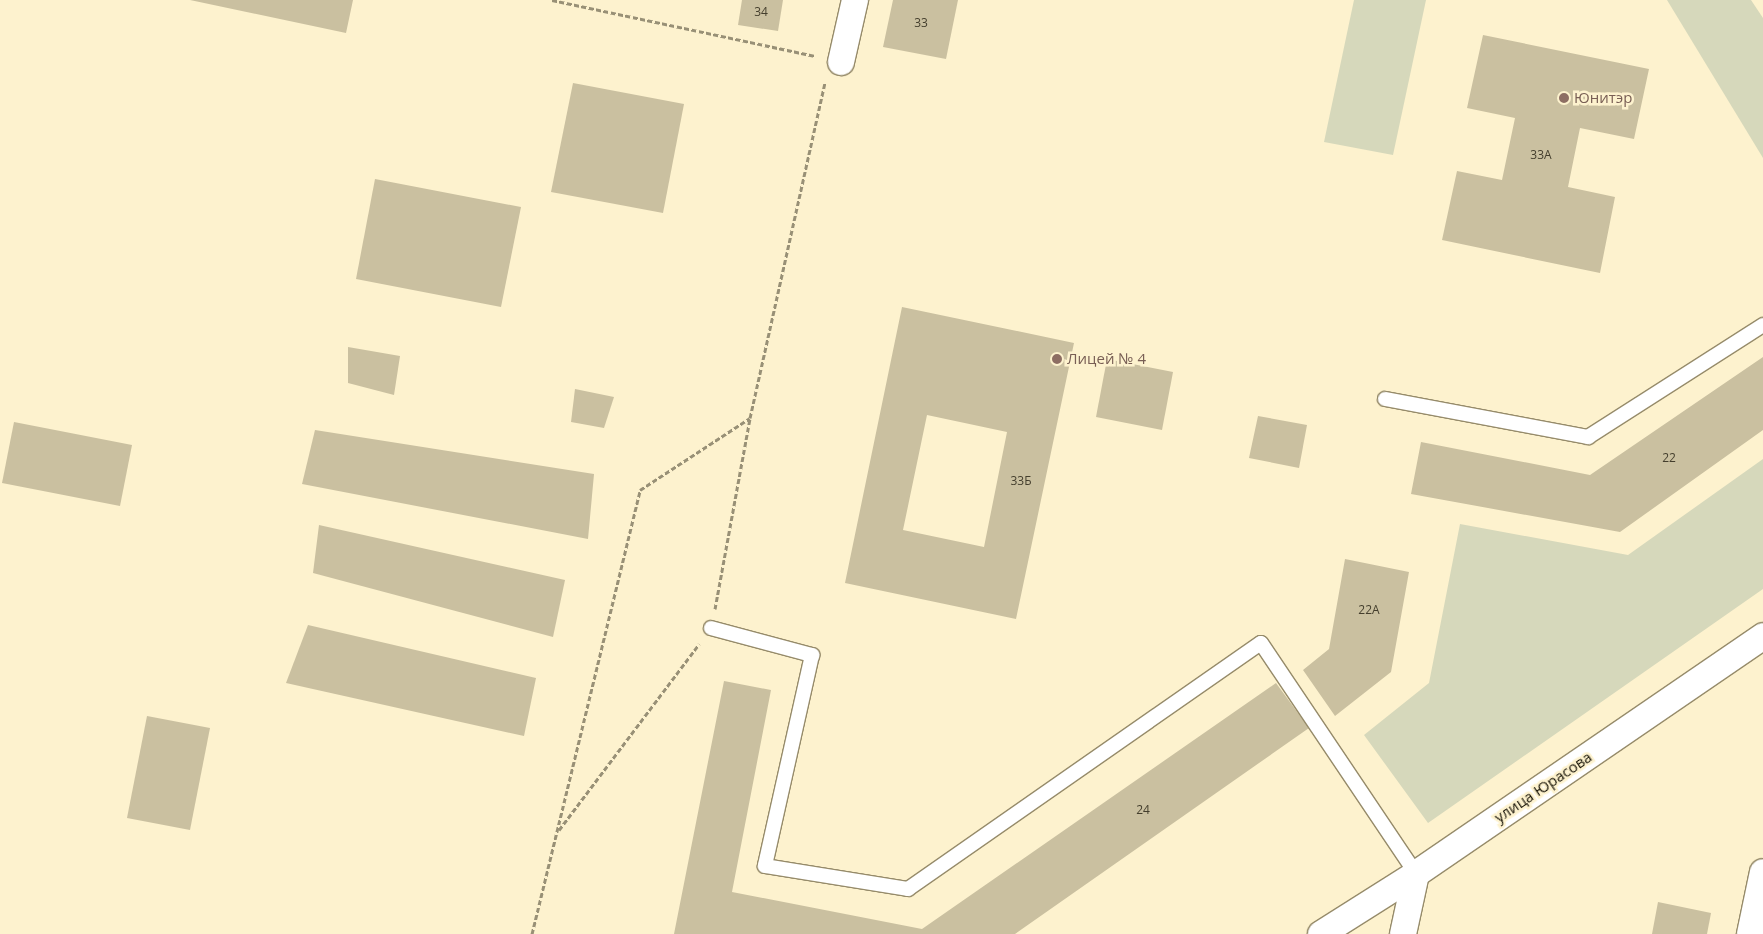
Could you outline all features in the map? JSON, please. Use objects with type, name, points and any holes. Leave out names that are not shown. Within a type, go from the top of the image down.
[{"type":"street","points":[[836,61],[855,0]]},
{"type":"street","name":"улица Юрасова","points":[[1321,934],[1416,874],[1763,636]]},
{"type":"street","points":[[1750,934],[1763,872]]},
{"type":"street","points":[[1403,934],[1416,874]]},
{"type":"lane","points":[[1385,399],[1588,437],[1763,325]]},
{"type":"lane","points":[[711,628],[812,655],[765,866],[908,889],[1261,643],[1416,874]]},
{"type":"path","points":[[552,0],[836,61],[750,418],[711,628],[557,833]]},
{"type":"path","points":[[532,934],[640,490],[750,418]]},
{"type":"green space","points":[[1354,0],[1426,0],[1393,155],[1324,142]]},
{"type":"green space","points":[[1667,0],[1751,0],[1763,18],[1763,158]]},
{"type":"green space","points":[[1763,459],[1763,589],[1428,823],[1364,735],[1429,683],[1460,524],[1628,555]]},
{"type":"building","points":[[190,0],[353,0],[346,33]]},
{"type":"building","points":[[742,0],[783,0],[778,31],[738,25]]},
{"type":"building","points":[[893,0],[958,0],[946,59],[883,47]]},
{"type":"building","points":[[1483,35],[1649,69],[1634,139],[1580,128],[1568,187],[1615,197],[1600,273],[1442,240],[1457,171],[1502,180],[1515,118],[1467,108]]},
{"type":"building","points":[[573,83],[684,104],[663,213],[551,192]]},
{"type":"building","points":[[375,179],[521,207],[501,307],[356,279]]},
{"type":"building","points":[[902,307],[1074,343],[1016,619],[845,583]],"holes":[[[927,415],[1007,432],[984,547],[903,530]]]},
{"type":"building","points":[[348,347],[400,356],[394,395],[348,383]]},
{"type":"building","points":[[1763,357],[1763,430],[1620,532],[1411,494],[1421,442],[1590,475]]},
{"type":"building","points":[[1107,359],[1173,372],[1162,430],[1096,417]]},
{"type":"building","points":[[575,389],[614,397],[604,428],[571,422]]},
{"type":"building","points":[[1258,416],[1307,425],[1299,468],[1249,458]]},
{"type":"building","points":[[14,422],[132,445],[120,506],[2,483]]},
{"type":"building","points":[[315,430],[594,474],[588,539],[302,484]]},
{"type":"building","points":[[319,525],[565,580],[553,637],[313,573]]},
{"type":"building","points":[[1345,559],[1409,572],[1391,672],[1335,716],[1303,670],[1329,649]]},
{"type":"building","points":[[308,625],[536,678],[524,736],[286,683]]},
{"type":"building","points":[[724,681],[771,690],[732,892],[922,929],[1276,683],[1309,728],[1015,934],[674,934]]},
{"type":"building","points":[[147,716],[210,728],[190,830],[127,818]]},
{"type":"building","points":[[1658,902],[1711,913],[1707,934],[1652,934]]},
{"type":"place","name":"Юнитэр","points":[[1564,98]]},
{"type":"place","name":"Лицей № 4","points":[[1057,359]]}]
